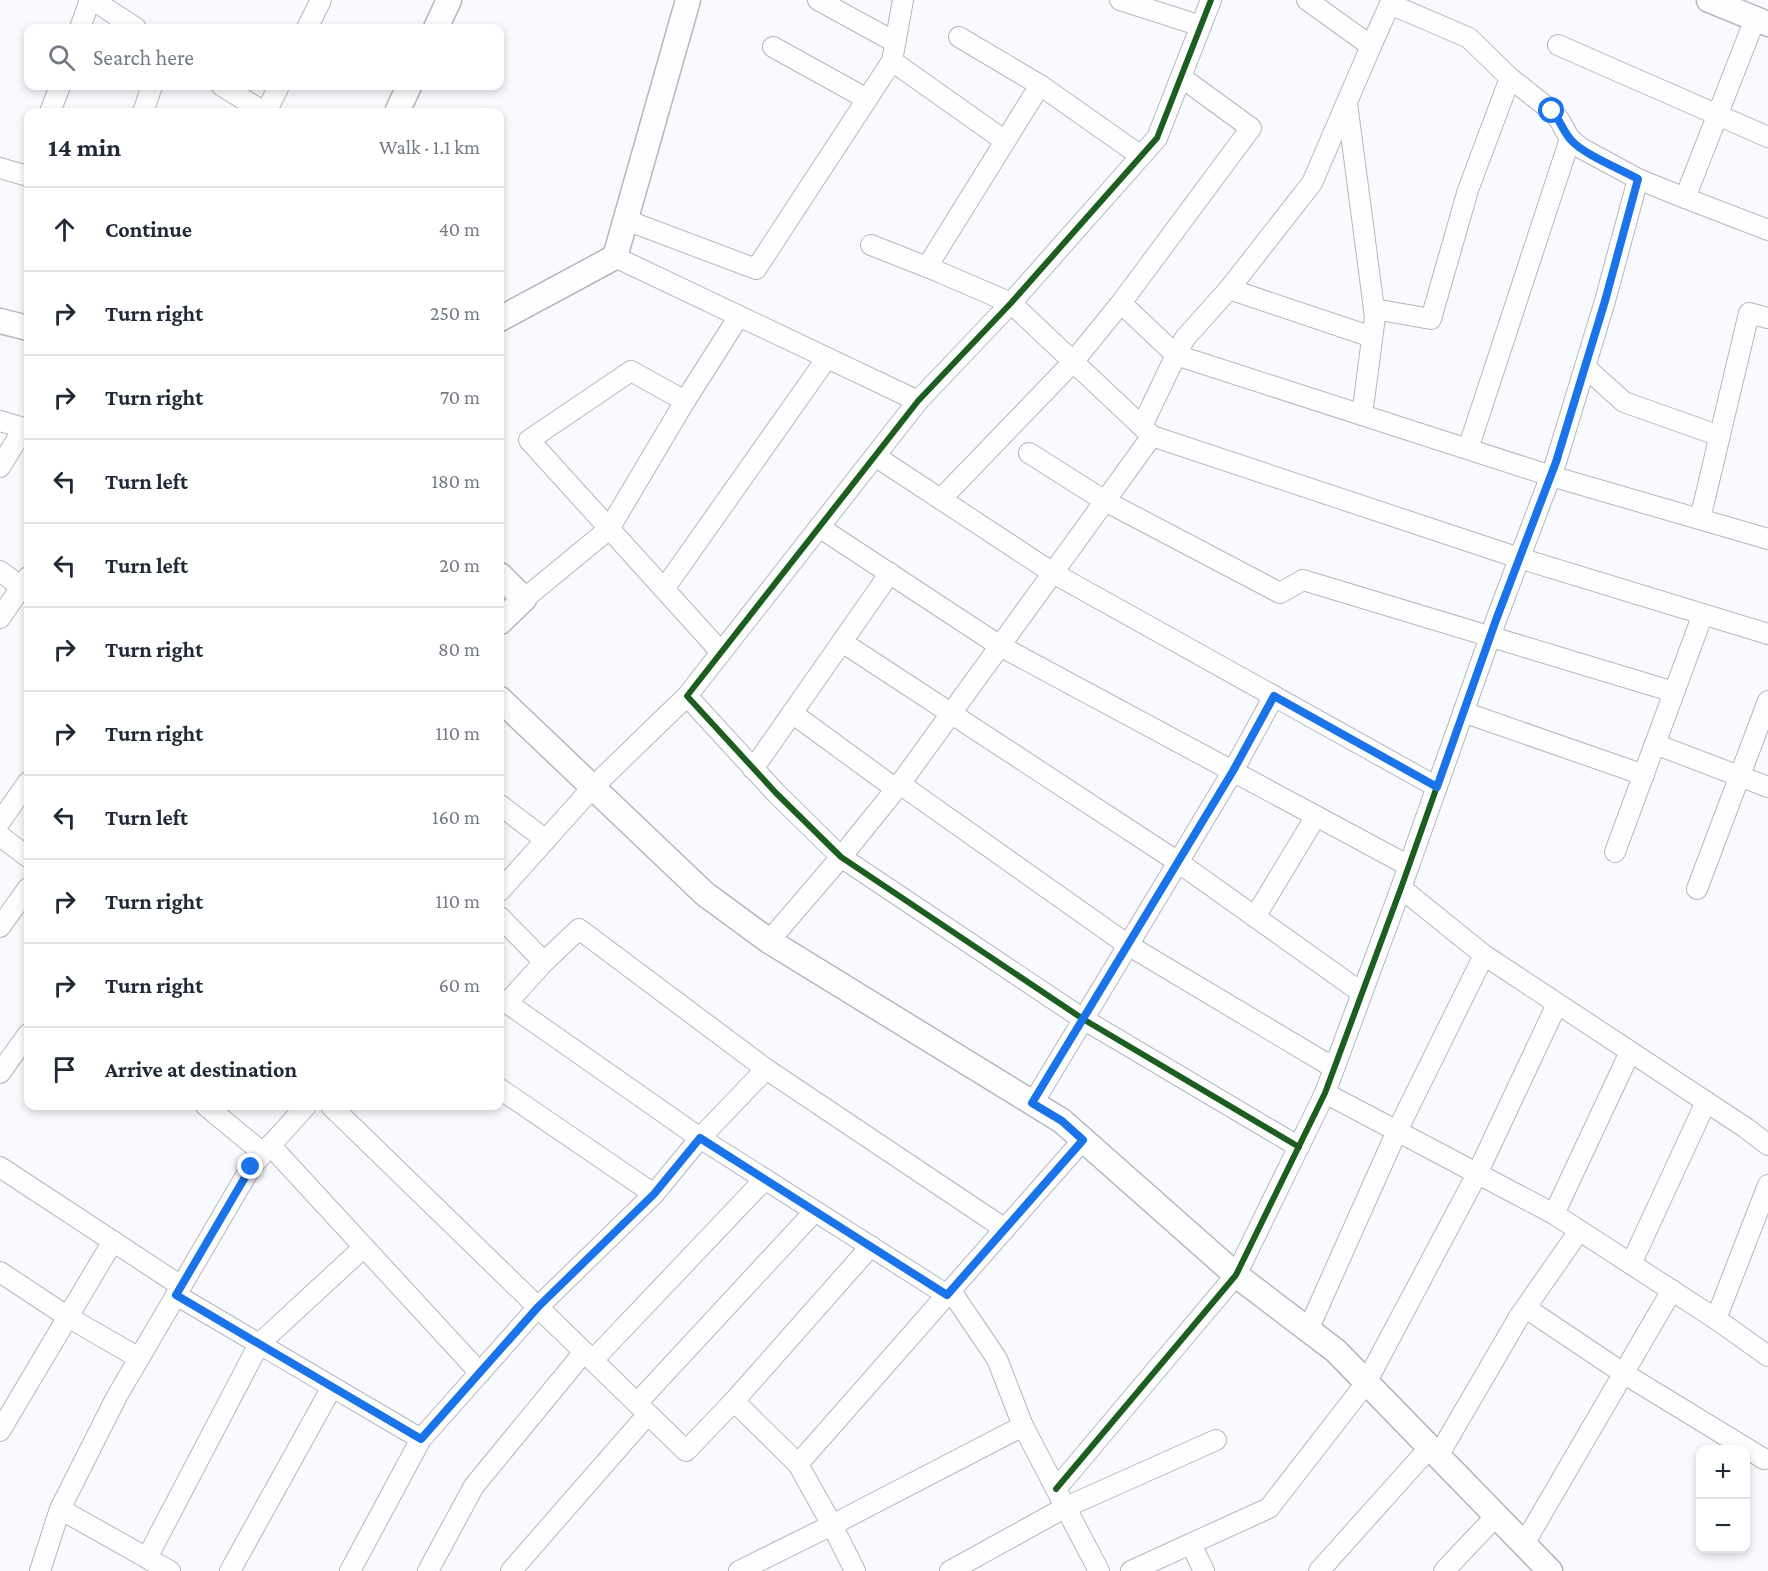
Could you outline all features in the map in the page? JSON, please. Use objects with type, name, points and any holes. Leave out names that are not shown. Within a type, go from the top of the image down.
[{"type":"street","points":[[82,24],[91,0],[130,24]]},
{"type":"street","points":[[309,24],[321,0]]},
{"type":"street","points":[[438,24],[448,0]]},
{"type":"street","points":[[504,317],[615,257],[688,0]]},
{"type":"street","points":[[818,0],[893,52],[1005,141]]},
{"type":"street","points":[[626,220],[756,269],[867,99],[893,52],[903,0]]},
{"type":"street","points":[[1120,0],[1201,26]]},
{"type":"street","points":[[504,887],[593,787],[687,696],[918,401],[1011,303],[1157,138],[1211,0]]},
{"type":"street","points":[[1307,0],[1371,46]]},
{"type":"street","points":[[1685,198],[1717,116],[1762,21],[1709,0]]},
{"type":"street","points":[[769,941],[898,786],[1105,501],[1147,431],[1176,355],[1185,338],[1229,289],[1312,183],[1390,4],[1469,38],[1510,78],[1552,111],[1570,139],[1581,148],[1638,179],[1768,230]]},
{"type":"street","points":[[959,37],[1041,85],[1141,156]]},
{"type":"street","points":[[1558,45],[1768,137]]},
{"type":"street","points":[[773,47],[867,99]]},
{"type":"street","points":[[941,499],[1073,362],[1121,303],[1251,128],[1181,77]]},
{"type":"street","points":[[1374,309],[1431,319],[1468,190],[1510,78]]},
{"type":"street","points":[[927,267],[1041,85]]},
{"type":"street","points":[[52,108],[58,90]]},
{"type":"street","points":[[144,108],[150,90]]},
{"type":"street","points":[[229,90],[258,108]]},
{"type":"street","points":[[267,108],[277,90]]},
{"type":"street","points":[[399,108],[408,90]]},
{"type":"street","points":[[1347,103],[1374,309],[1362,415]]},
{"type":"street","points":[[1468,449],[1570,139]]},
{"type":"street","points":[[0,168],[24,174]]},
{"type":"street","points":[[1056,1489],[1236,1275],[1325,1093],[1409,866],[1490,636],[1551,476],[1585,367],[1638,179]]},
{"type":"street","points":[[870,245],[1011,303],[1147,431],[1519,558],[1768,634]]},
{"type":"street","points":[[615,257],[918,401]]},
{"type":"street","points":[[1229,289],[1372,337]]},
{"type":"street","points":[[1121,303],[1176,355],[1551,476],[1768,539]]},
{"type":"street","points":[[1700,519],[1749,313],[1768,318]]},
{"type":"street","points":[[504,618],[609,529],[738,316]]},
{"type":"street","points":[[0,321],[24,327]]},
{"type":"street","points":[[664,589],[827,358]]},
{"type":"street","points":[[1585,367],[1624,402],[1720,436]]},
{"type":"street","points":[[685,401],[631,371],[530,441],[721,652]]},
{"type":"street","points":[[0,421],[24,428],[0,467]]},
{"type":"street","points":[[1029,453],[1105,501],[1280,593],[1303,580],[1674,692]]},
{"type":"street","points":[[875,456],[1053,573],[1437,787]]},
{"type":"street","points":[[819,528],[1000,646],[1409,866]]},
{"type":"street","points":[[0,571],[24,584]]},
{"type":"street","points":[[753,769],[890,573]]},
{"type":"street","points":[[504,579],[524,599]]},
{"type":"street","points":[[0,618],[24,588]]},
{"type":"street","points":[[1615,852],[1703,614]]},
{"type":"street","points":[[842,642],[1178,862],[1362,993]]},
{"type":"street","points":[[687,696],[753,769],[841,857],[1083,1019],[1299,1147]]},
{"type":"street","points":[[1032,1103],[1233,771],[1274,696]]},
{"type":"street","points":[[1697,889],[1768,700]]},
{"type":"street","points":[[504,703],[705,894],[769,941],[1062,1121],[1236,1275],[1336,1351],[1550,1571]]},
{"type":"street","points":[[1463,712],[1644,775]]},
{"type":"street","points":[[792,713],[1128,945],[1334,1068]]},
{"type":"street","points":[[1655,744],[1768,787]]},
{"type":"street","points":[[0,822],[24,788]]},
{"type":"street","points":[[504,808],[546,840]]},
{"type":"street","points":[[1255,917],[1316,816]]},
{"type":"street","points":[[0,836],[24,854]]},
{"type":"street","points":[[1401,888],[1484,955],[1768,1145]]},
{"type":"street","points":[[0,927],[24,894]]},
{"type":"street","points":[[504,921],[544,962]]},
{"type":"street","points":[[504,1007],[544,962],[579,929],[766,1069],[1005,1229]]},
{"type":"street","points":[[1308,1329],[1397,1131],[1484,955]]},
{"type":"street","points":[[1131,1571],[1269,1508],[1366,1383],[1478,1174],[1557,1004]]},
{"type":"street","points":[[504,1009],[700,1138],[949,1293],[997,1359],[1023,1426],[1099,1571]]},
{"type":"street","points":[[0,1073],[24,1040]]},
{"type":"street","points":[[1554,1214],[1630,1052]]},
{"type":"street","points":[[350,1571],[421,1439],[538,1307],[654,1194],[700,1138],[766,1069]]},
{"type":"street","points":[[504,1092],[654,1194]]},
{"type":"street","points":[[1325,1093],[1554,1214],[1716,1318],[1768,1356]]},
{"type":"street","points":[[1631,1264],[1706,1102]]},
{"type":"street","points":[[212,1110],[266,1149],[364,1247],[480,1373]]},
{"type":"street","points":[[40,1571],[60,1509],[117,1396],[251,1167],[302,1110]]},
{"type":"street","points":[[336,1110],[686,1451],[734,1401],[871,1246]]},
{"type":"street","points":[[798,1464],[1083,1140]]},
{"type":"street","points":[[0,1167],[113,1241],[179,1290],[259,1344],[421,1439]]},
{"type":"street","points":[[428,1571],[474,1486],[588,1356],[765,1179]]},
{"type":"street","points":[[1716,1318],[1768,1185]]},
{"type":"street","points":[[512,1571],[643,1409],[815,1211]]},
{"type":"street","points":[[1319,1571],[1434,1451],[1526,1308],[1579,1231]]},
{"type":"street","points":[[0,1431],[113,1241]]},
{"type":"street","points":[[147,1558],[259,1344],[364,1247]]},
{"type":"street","points":[[0,1272],[68,1317],[139,1358]]},
{"type":"street","points":[[1524,1544],[1672,1290]]},
{"type":"street","points":[[1526,1308],[1623,1373],[1764,1459]]},
{"type":"street","points":[[230,1571],[332,1387]]},
{"type":"street","points":[[734,1401],[798,1464],[855,1571]]},
{"type":"street","points":[[739,1571],[1023,1426]]},
{"type":"street","points":[[950,1571],[1066,1507],[1216,1440]]},
{"type":"street","points":[[60,1509],[170,1571]]},
{"type":"street","points":[[1444,1571],[1496,1516]]},
{"type":"street","points":[[1191,1544],[1204,1571]]},
{"type":"cycle path","points":[[1211,0],[1157,138],[1011,303],[918,401],[687,696],[776,793],[841,857],[1083,1019],[1299,1147]]},
{"type":"cycle path","points":[[1056,1489],[1236,1275],[1325,1093],[1496,620],[1556,462],[1605,301],[1638,179]]},
{"type":"route","points":[[251,1167],[176,1295],[421,1439],[538,1307],[654,1194],[700,1138],[947,1295],[1083,1140],[1062,1121],[1032,1103],[1233,771],[1274,696],[1437,787],[1496,620],[1556,462],[1605,301],[1638,179],[1581,148],[1570,139],[1552,111]]}]
